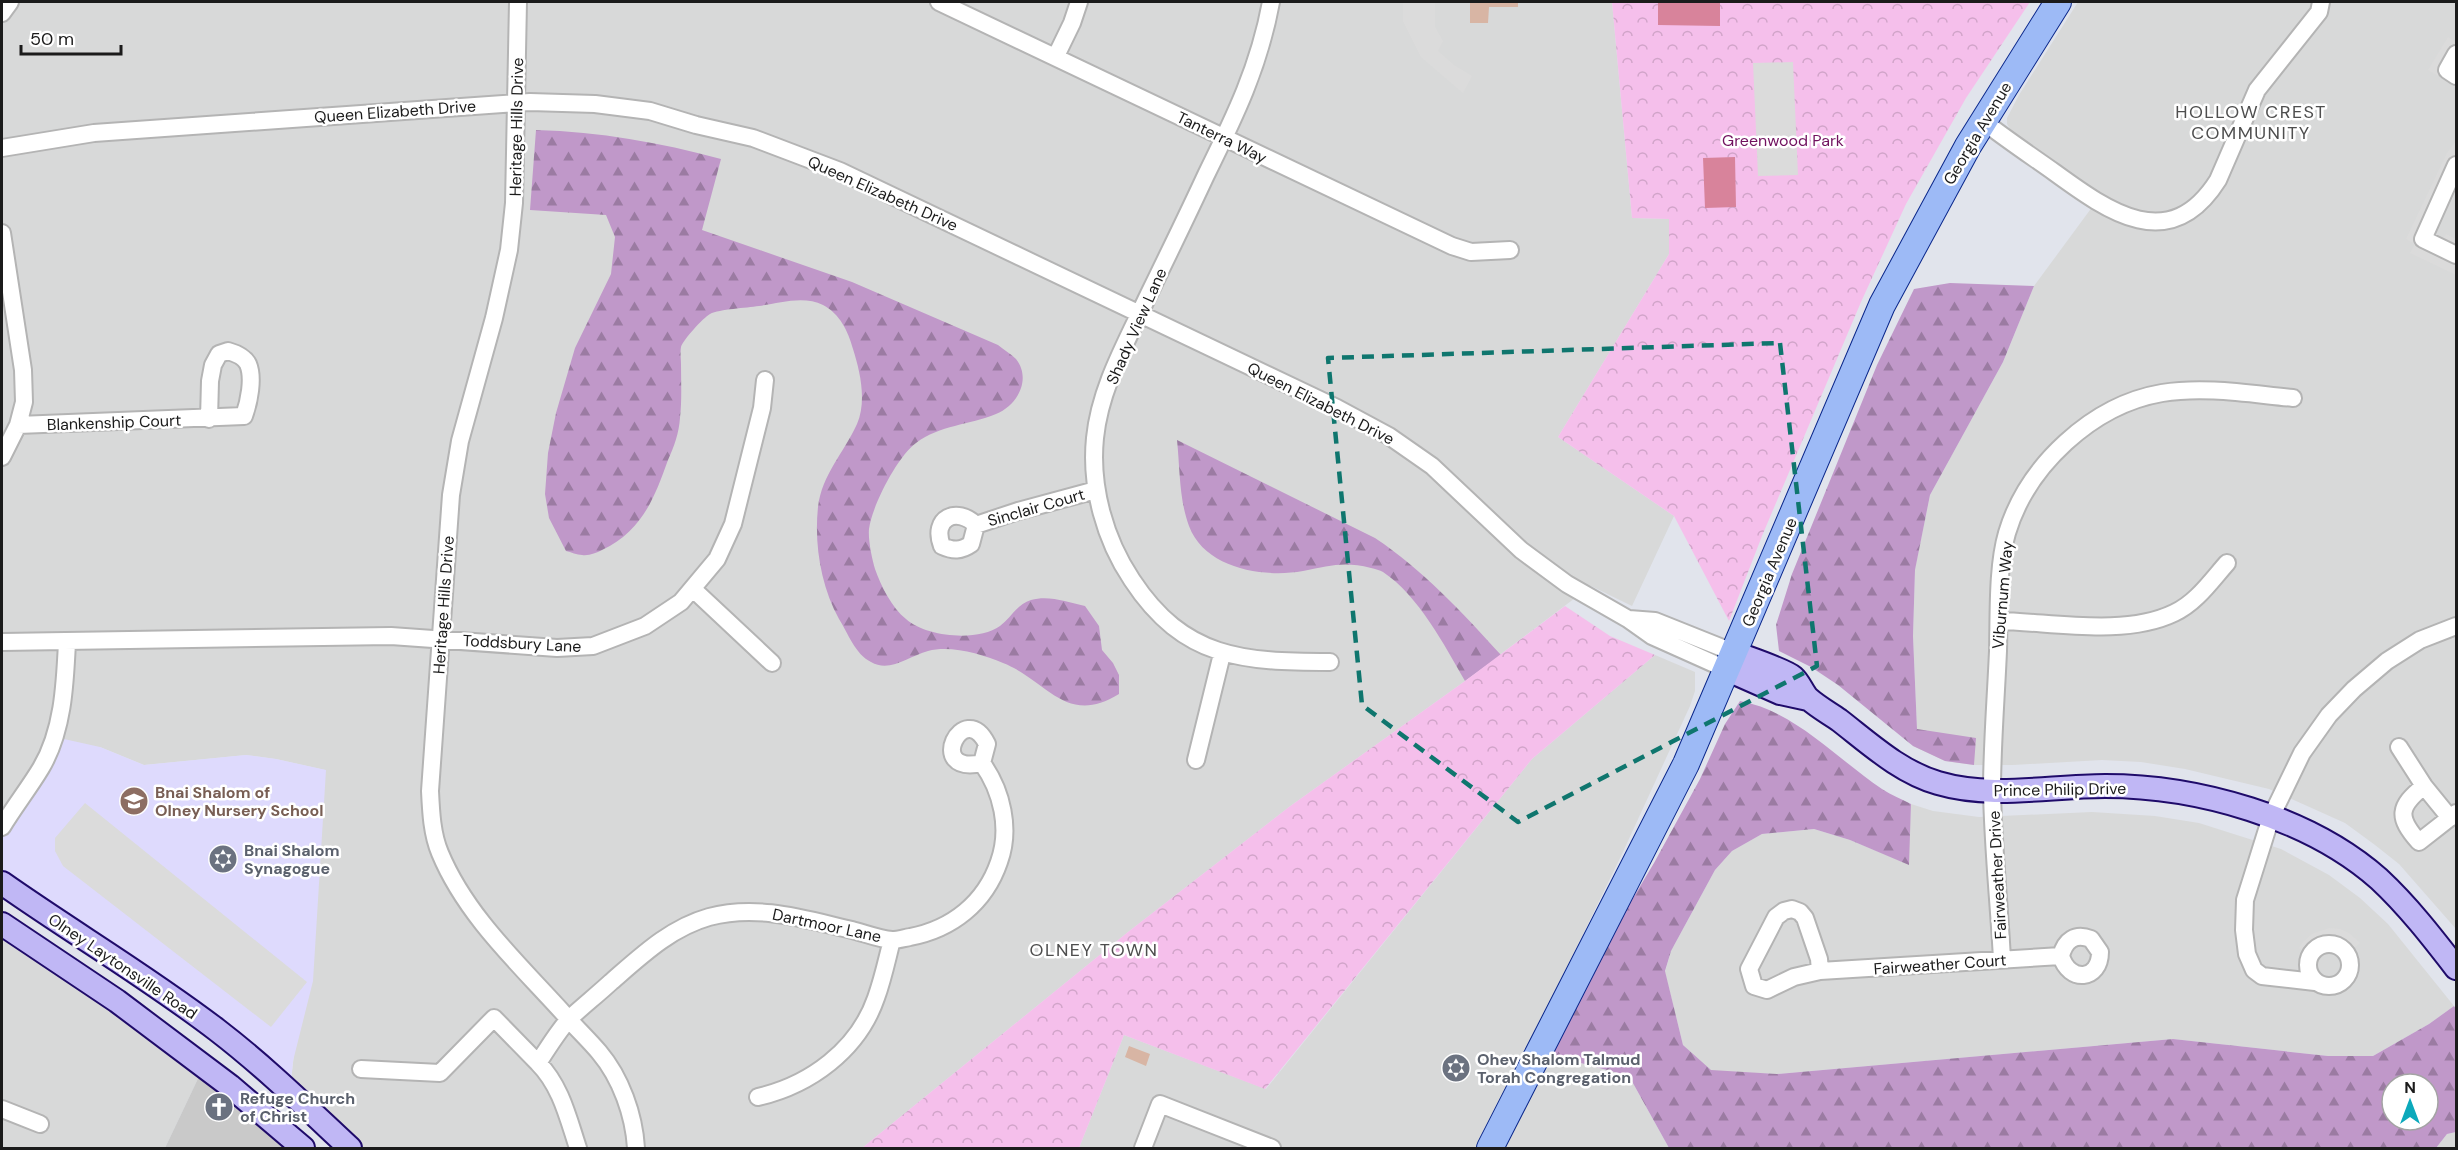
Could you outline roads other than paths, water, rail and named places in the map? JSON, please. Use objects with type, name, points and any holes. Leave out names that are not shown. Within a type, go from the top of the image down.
[{"type":"main road","name":"Georgia Avenue","points":[[1490,1149],[1666,806],[1731,662],[1882,305],[1983,121],[2058,2]]},
{"type":"street","points":[[2,13],[10,2]]},
{"type":"street","name":"Heritage Hills Drive","points":[[518,2],[514,203],[509,250],[494,318],[460,441],[451,495],[430,791],[431,819],[439,852],[456,887],[481,922],[600,1053],[624,1094],[635,1135],[636,1149]]},
{"type":"street","name":"Tanterra Way","points":[[939,2],[1452,246],[1472,252],[1510,250]]},
{"type":"street","points":[[1056,56],[1079,2]]},
{"type":"street","name":"Shady View Lane","points":[[1271,2],[1264,40],[1245,94],[1110,376],[1095,438],[1096,490],[1121,564],[1146,602],[1168,624],[1194,641],[1222,654],[1273,662],[1330,662]]},
{"type":"street","points":[[1983,121],[2080,191],[2115,212],[2146,221],[2175,219],[2201,203],[2210,192],[2218,180],[2256,90],[2319,12],[2321,2]]},
{"type":"street","points":[[2457,54],[2447,70],[2457,76]]},
{"type":"street","name":"Queen Elizabeth Drive","points":[[2,148],[94,133],[517,103],[595,104],[650,111],[696,125],[753,138],[840,171],[1337,408],[1389,436],[1432,466],[1521,550],[1567,584],[1628,619],[1656,621],[1731,662]]},
{"type":"street","points":[[2457,165],[2423,239],[2457,255]]},
{"type":"street","points":[[2,232],[23,370],[24,402],[18,425],[2,457]]},
{"type":"street","name":"Toddsbury Lane","points":[[2,642],[391,636],[557,648],[592,646],[645,626],[681,602],[717,559],[733,524],[762,408],[765,380]]},
{"type":"street","name":"Viburnum Way","points":[[1992,791],[2000,584],[2007,534],[2023,495],[2049,457],[2081,430],[2121,406],[2161,393],[2203,390],[2293,398]]},
{"type":"street","name":"Blankenship Court","points":[[18,425],[209,418]]},
{"type":"street","name":"Sinclair Court","points":[[976,525],[1096,490]]},
{"type":"street","points":[[1999,621],[2117,626],[2146,623],[2174,613],[2195,598],[2227,563]]},
{"type":"street","points":[[693,589],[772,663]]},
{"type":"street","points":[[2315,982],[2262,976],[2254,970],[2247,954],[2244,930],[2245,900],[2271,817],[2302,753],[2329,715],[2354,688],[2387,661],[2420,640],[2457,626]]},
{"type":"street","points":[[2,827],[42,767],[55,737],[62,709],[67,642]]},
{"type":"street","points":[[1196,760],[1222,654]]},
{"type":"street","name":"Prince Philip Drive","points":[[1731,662],[1793,676],[1808,699],[1886,756],[1919,776],[1954,787],[1992,791],[2081,786],[2145,788],[2203,797],[2271,817],[2330,844],[2378,879],[2419,920],[2457,968]]},
{"type":"street","points":[[2399,747],[2424,786],[2453,816],[2419,842],[2410,833],[2402,810],[2406,802],[2424,786]]},
{"type":"street","name":"Dartmoor Lane","points":[[538,1062],[569,1019],[652,946],[679,929],[708,917],[740,911],[777,912],[892,940],[924,934],[953,922],[976,903],[995,874],[1002,855],[1004,839],[1002,802],[982,763]]},
{"type":"street","name":"Fairweather Drive","points":[[1992,791],[2002,959]]},
{"type":"street","name":"Olney Laytonsville Road","points":[[2,883],[63,927],[139,973],[218,1030],[290,1092],[350,1149]]},
{"type":"street","name":"Fairweather Court","points":[[1820,971],[1819,959],[1806,918],[1800,912],[1792,909],[1776,917],[1749,969],[1749,976],[1754,986],[1767,990],[1794,977],[1820,971],[2061,956]]},
{"type":"street","name":"Olney Laytonsville Road","points":[[2,924],[117,1000],[230,1086],[303,1149]]},
{"type":"street","points":[[758,1097],[783,1092],[807,1079],[831,1064],[848,1045],[876,999],[892,940]]},
{"type":"street","points":[[361,1069],[440,1073],[494,1018],[550,1075],[560,1095],[578,1149]]},
{"type":"street","points":[[1143,1149],[1160,1104],[1272,1149]]},
{"type":"street","points":[[2,1109],[40,1124]]},
{"type":"place","name":"Bnai Shalom of Olney Nursery School","points":[[134,801]]},
{"type":"place","name":"Bnai Shalom Synagogue","points":[[223,859]]},
{"type":"place","name":"Ohev Shalom Talmud Torah Congregation","points":[[1456,1068]]},
{"type":"place","name":"Refuge Church of Christ","points":[[219,1107]]},
{"type":"district","name":"HOLLOW CREST COMMUNITY","points":[[2251,122]]},
{"type":"district","name":"OLNEY TOWN","points":[[1094,950]]},
{"type":"park label","name":"Greenwood Park","points":[[1783,140]]}]
